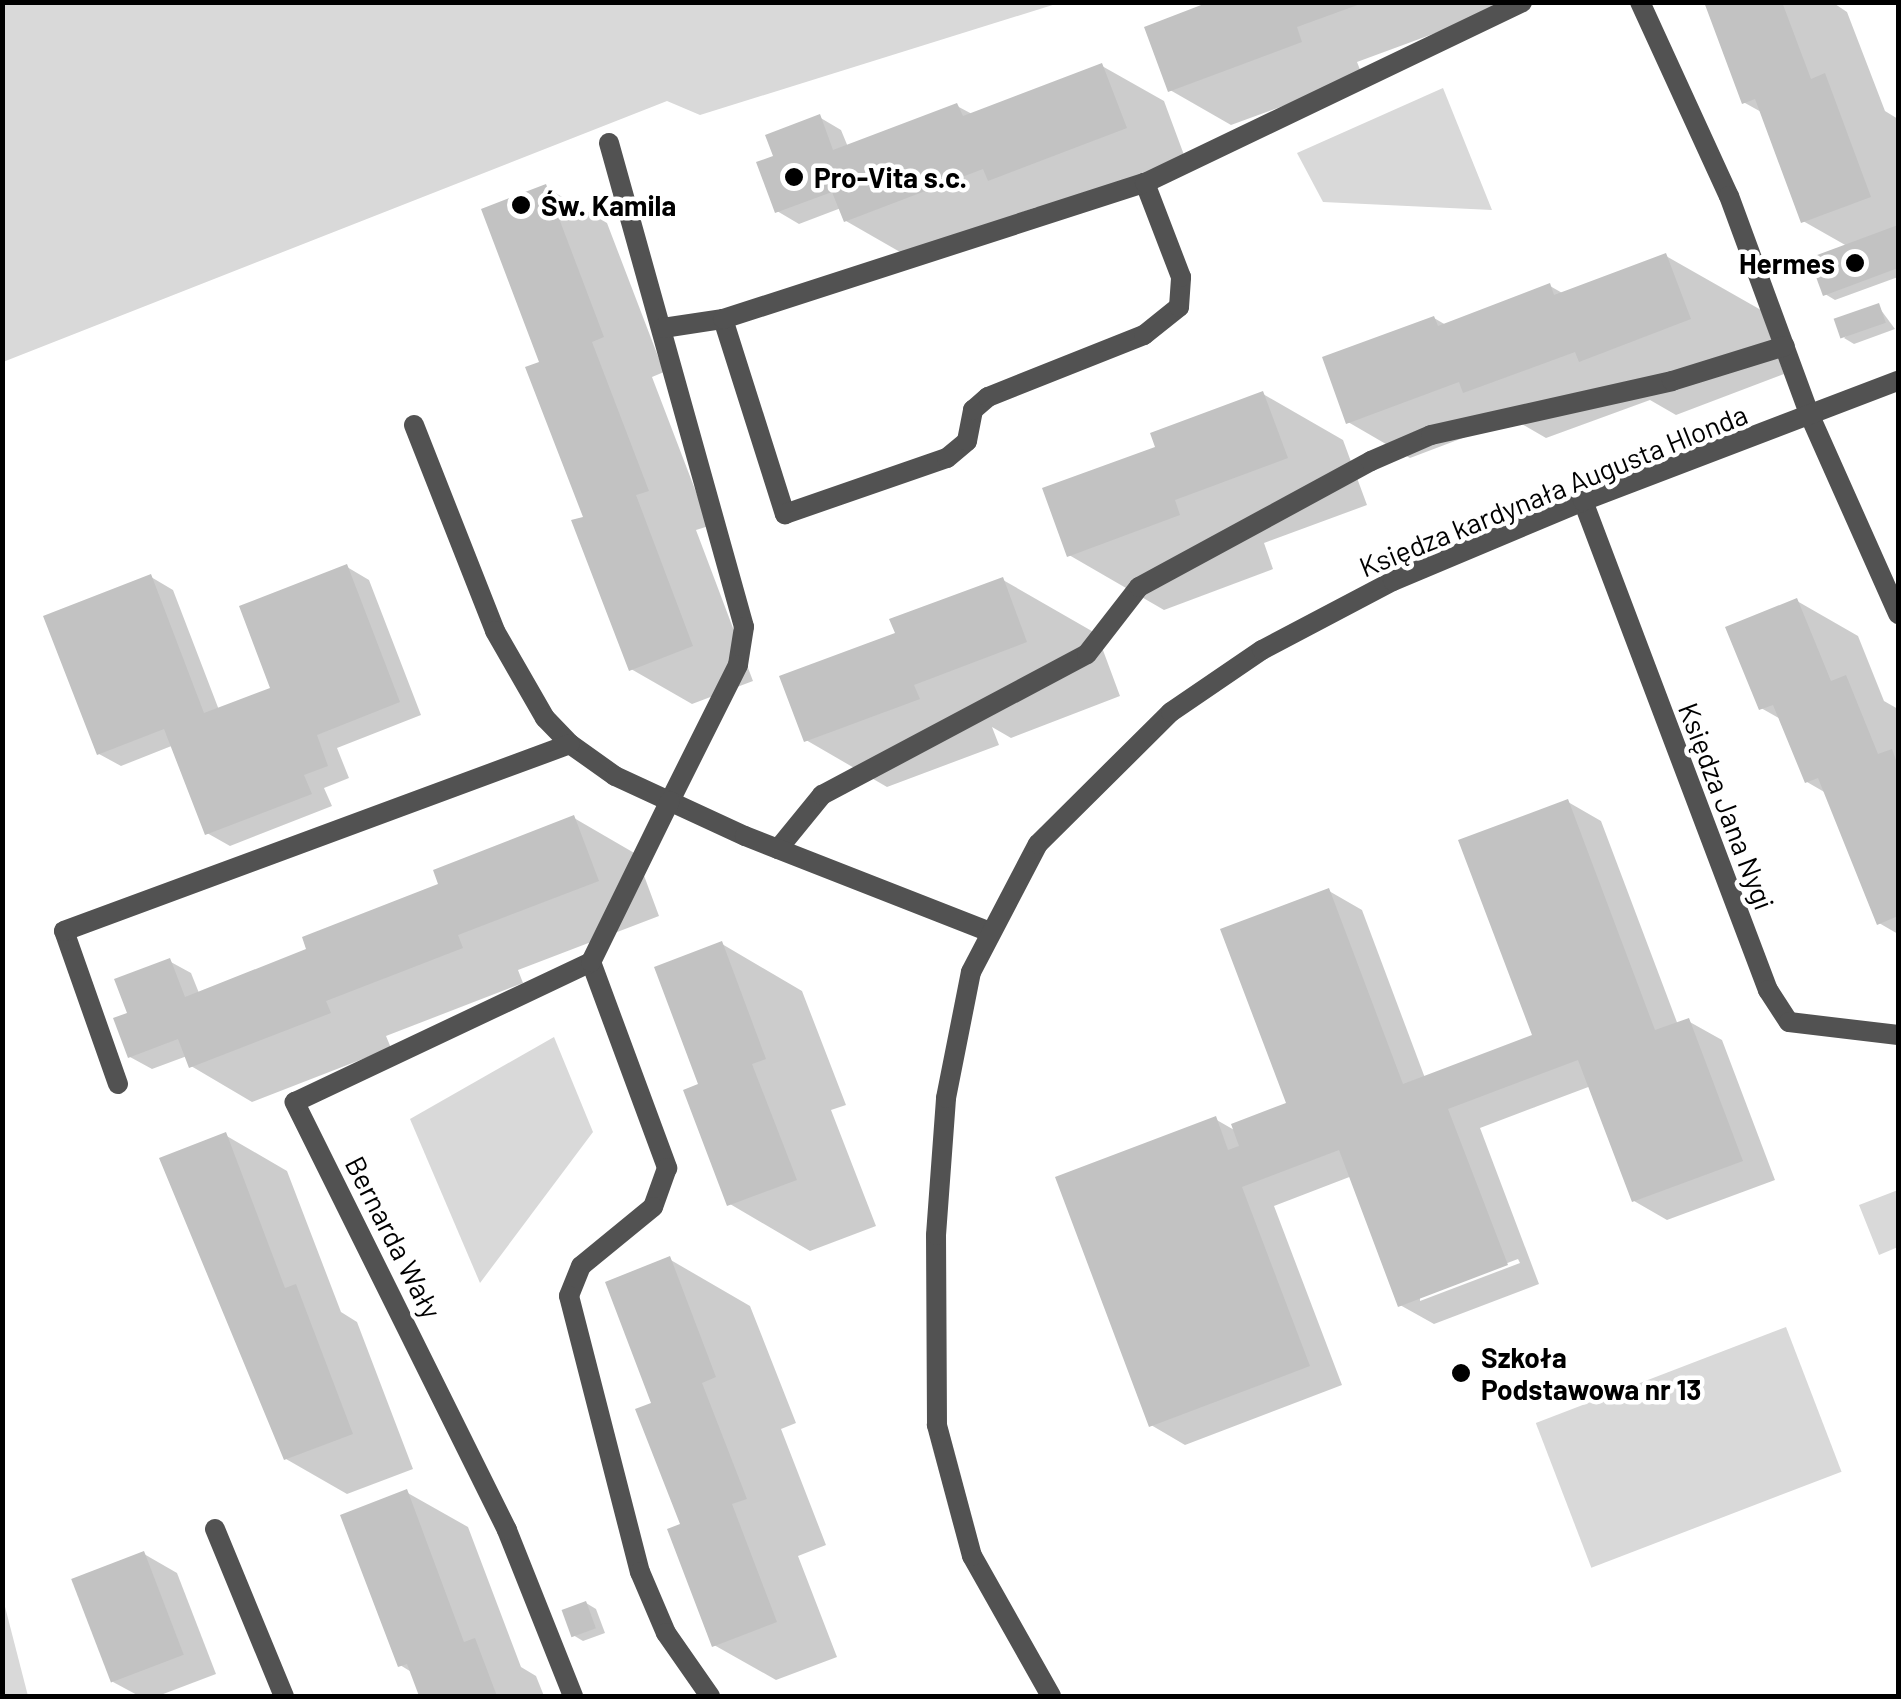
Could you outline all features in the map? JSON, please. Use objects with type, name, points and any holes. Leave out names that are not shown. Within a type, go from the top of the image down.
[{"type":"street","points":[[663,328],[723,319],[1145,183],[1522,2]]},
{"type":"street","points":[[1640,2],[1730,196],[1810,416],[1898,614]]},
{"type":"street","points":[[609,143],[744,626],[738,664],[591,962],[667,1168],[653,1207],[581,1266],[569,1296],[640,1572],[666,1633],[710,1696]]},
{"type":"street","points":[[723,319],[785,514],[948,458],[967,441],[973,410],[988,397],[1144,336],[1179,307],[1181,277],[1145,183]]},
{"type":"street","points":[[778,849],[822,796],[1087,654],[1139,587],[1372,461],[1431,435],[1672,381],[1785,346]]},
{"type":"street","name":"Księdza kardynała Augusta Hlonda","points":[[1051,1696],[972,1556],[937,1425],[936,1235],[946,1098],[971,972],[987,931],[1038,844],[1101,775],[1171,712],[1262,650],[1393,581],[1582,501],[1898,381]]},
{"type":"street","points":[[414,426],[494,630],[545,718],[570,744],[614,776],[670,802],[987,931]]},
{"type":"street","name":"Księdza Jana Nygi","points":[[1582,501],[1768,990],[1789,1022],[1898,1035]]},
{"type":"street","points":[[118,1084],[64,931],[570,744]]},
{"type":"street","name":"Bernarda Wały","points":[[573,1696],[499,1513],[295,1102],[591,962]]},
{"type":"street","points":[[216,1530],[284,1696]]},
{"type":"shaded area","points":[[3,2],[1059,3],[700,115],[667,101],[3,362]]},
{"type":"shaded area","points":[[1443,88],[1492,210],[1323,202],[1297,153]]},
{"type":"shaded area","points":[[554,1037],[593,1132],[480,1283],[410,1119]]},
{"type":"shaded area","points":[[1898,1190],[1898,1247],[1879,1255],[1859,1205]]},
{"type":"shaded area","points":[[1786,1327],[1842,1472],[1591,1568],[1536,1423]]},
{"type":"shaded area","points":[[3,1599],[28,1696],[3,1696]]},
{"type":"building","points":[[1209,2],[1363,3],[1297,27],[1302,42],[1168,92],[1144,27]]},
{"type":"building","points":[[1704,2],[1782,2],[1811,79],[1825,73],[1871,197],[1801,223],[1755,99],[1742,104]]},
{"type":"building","points":[[1102,63],[1127,128],[988,181],[983,169],[844,222],[832,192],[775,213],[756,162],[773,156],[765,135],[820,114],[833,150],[957,103],[963,116]]},
{"type":"building","points":[[546,184],[604,337],[592,342],[649,491],[636,495],[693,646],[629,671],[571,520],[583,517],[525,367],[539,362],[481,209]]},
{"type":"building","name":"Hermes","points":[[1898,225],[1898,268],[1823,296],[1809,258]]},
{"type":"building","points":[[1666,253],[1691,319],[1579,362],[1575,352],[1463,393],[1459,382],[1346,424],[1322,357],[1434,316],[1438,326],[1550,283],[1554,295]]},
{"type":"building","points":[[1879,303],[1886,323],[1840,338],[1834,319]]},
{"type":"building","points":[[1263,391],[1288,458],[1175,500],[1180,515],[1067,557],[1042,488],[1155,447],[1150,433]]},
{"type":"building","points":[[347,564],[400,702],[317,735],[328,766],[304,775],[312,794],[205,835],[164,729],[97,755],[43,616],[151,574],[204,713],[270,688],[239,606]]},
{"type":"building","points":[[1003,577],[1027,642],[914,685],[920,699],[804,742],[779,676],[895,633],[889,619]]},
{"type":"building","points":[[1797,598],[1831,681],[1846,675],[1878,754],[1892,749],[1898,766],[1898,916],[1877,925],[1818,778],[1805,783],[1773,705],[1759,710],[1725,627]]},
{"type":"building","points":[[1568,799],[1655,1030],[1689,1018],[1743,1161],[1632,1202],[1578,1060],[1448,1109],[1508,1265],[1398,1307],[1339,1150],[1242,1187],[1310,1366],[1149,1427],[1055,1177],[1216,1116],[1228,1150],[1239,1146],[1231,1124],[1286,1103],[1220,929],[1329,888],[1403,1084],[1532,1035],[1458,840]]},
{"type":"building","points":[[574,815],[599,881],[458,935],[463,948],[326,1001],[331,1013],[189,1068],[178,1039],[128,1058],[113,1018],[127,1013],[114,979],[170,958],[185,997],[306,949],[302,937],[438,884],[433,870]]},
{"type":"building","points":[[722,941],[766,1059],[752,1064],[797,1180],[727,1206],[683,1090],[698,1084],[654,967]]},
{"type":"building","points":[[226,1132],[285,1288],[296,1284],[353,1434],[284,1460],[159,1158]]},
{"type":"building","points":[[670,1256],[716,1377],[702,1383],[747,1499],[732,1504],[777,1622],[712,1647],[667,1529],[680,1524],[635,1409],[651,1403],[605,1282]]},
{"type":"building","points":[[407,1489],[464,1642],[475,1638],[497,1696],[419,1696],[407,1664],[398,1667],[340,1515]]},
{"type":"building","points":[[144,1551],[184,1655],[111,1683],[71,1579]]},
{"type":"building","points":[[586,1601],[596,1628],[571,1637],[562,1610]]},
{"type":"place","name":"Pro-Vita s.c.","points":[[794,177]]},
{"type":"place","name":"Św. Kamila","points":[[521,205]]},
{"type":"place","name":"Hermes","points":[[1855,263]]},
{"type":"place","name":"Szkoła Podstawowa nr 13","points":[[1461,1373]]}]
